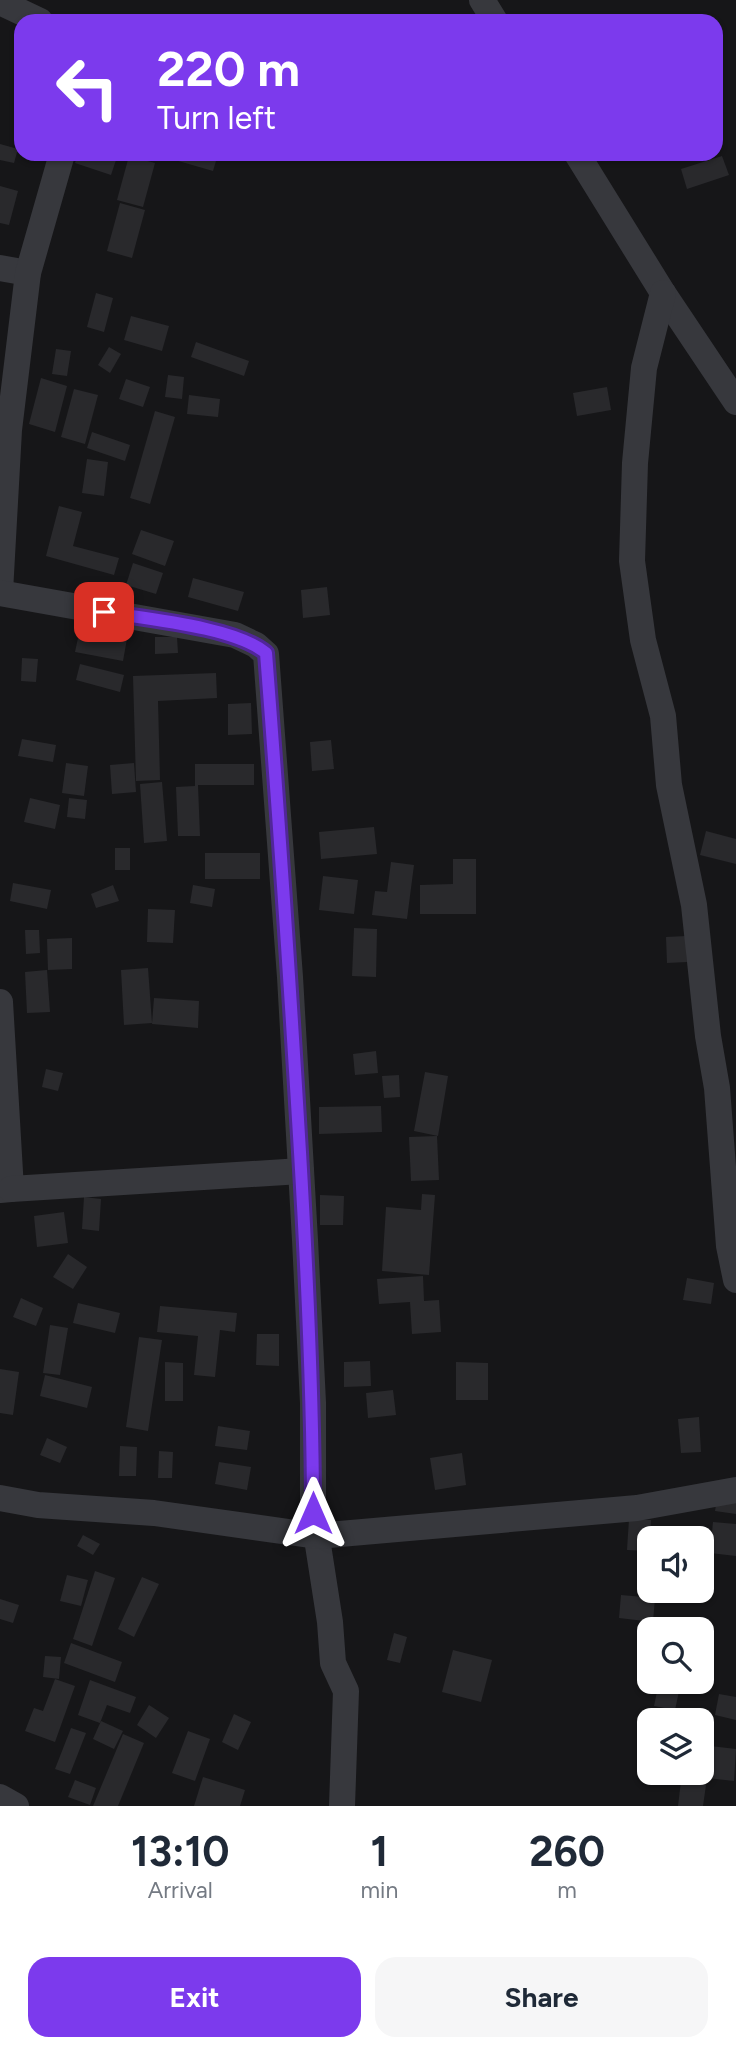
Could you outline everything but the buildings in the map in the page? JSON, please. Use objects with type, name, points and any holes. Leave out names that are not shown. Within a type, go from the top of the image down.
[{"type":"street","points":[[0,2],[25,14]]},
{"type":"street","points":[[60,161],[28,273],[9,430],[0,592],[235,635],[266,653],[301,1171],[313,1403],[313,1513],[330,1622],[333,1662],[346,1691],[342,1806]]},
{"type":"street","points":[[581,161],[663,293],[736,402]]},
{"type":"street","points":[[0,268],[28,273]]},
{"type":"street","points":[[663,293],[644,368],[635,463],[632,561],[643,640],[663,716],[670,785],[694,905],[708,1036],[717,1088],[729,1246],[736,1280]]},
{"type":"street","points":[[0,1002],[6,1189],[301,1171]]},
{"type":"street","points":[[0,1498],[38,1505],[154,1513],[317,1536],[637,1508],[736,1490]]},
{"type":"street","points":[[0,1797],[16,1806]]},
{"type":"route","points":[[104,612],[235,635],[266,653],[290,977],[304,1217],[313,1403],[313,1513]]}]
